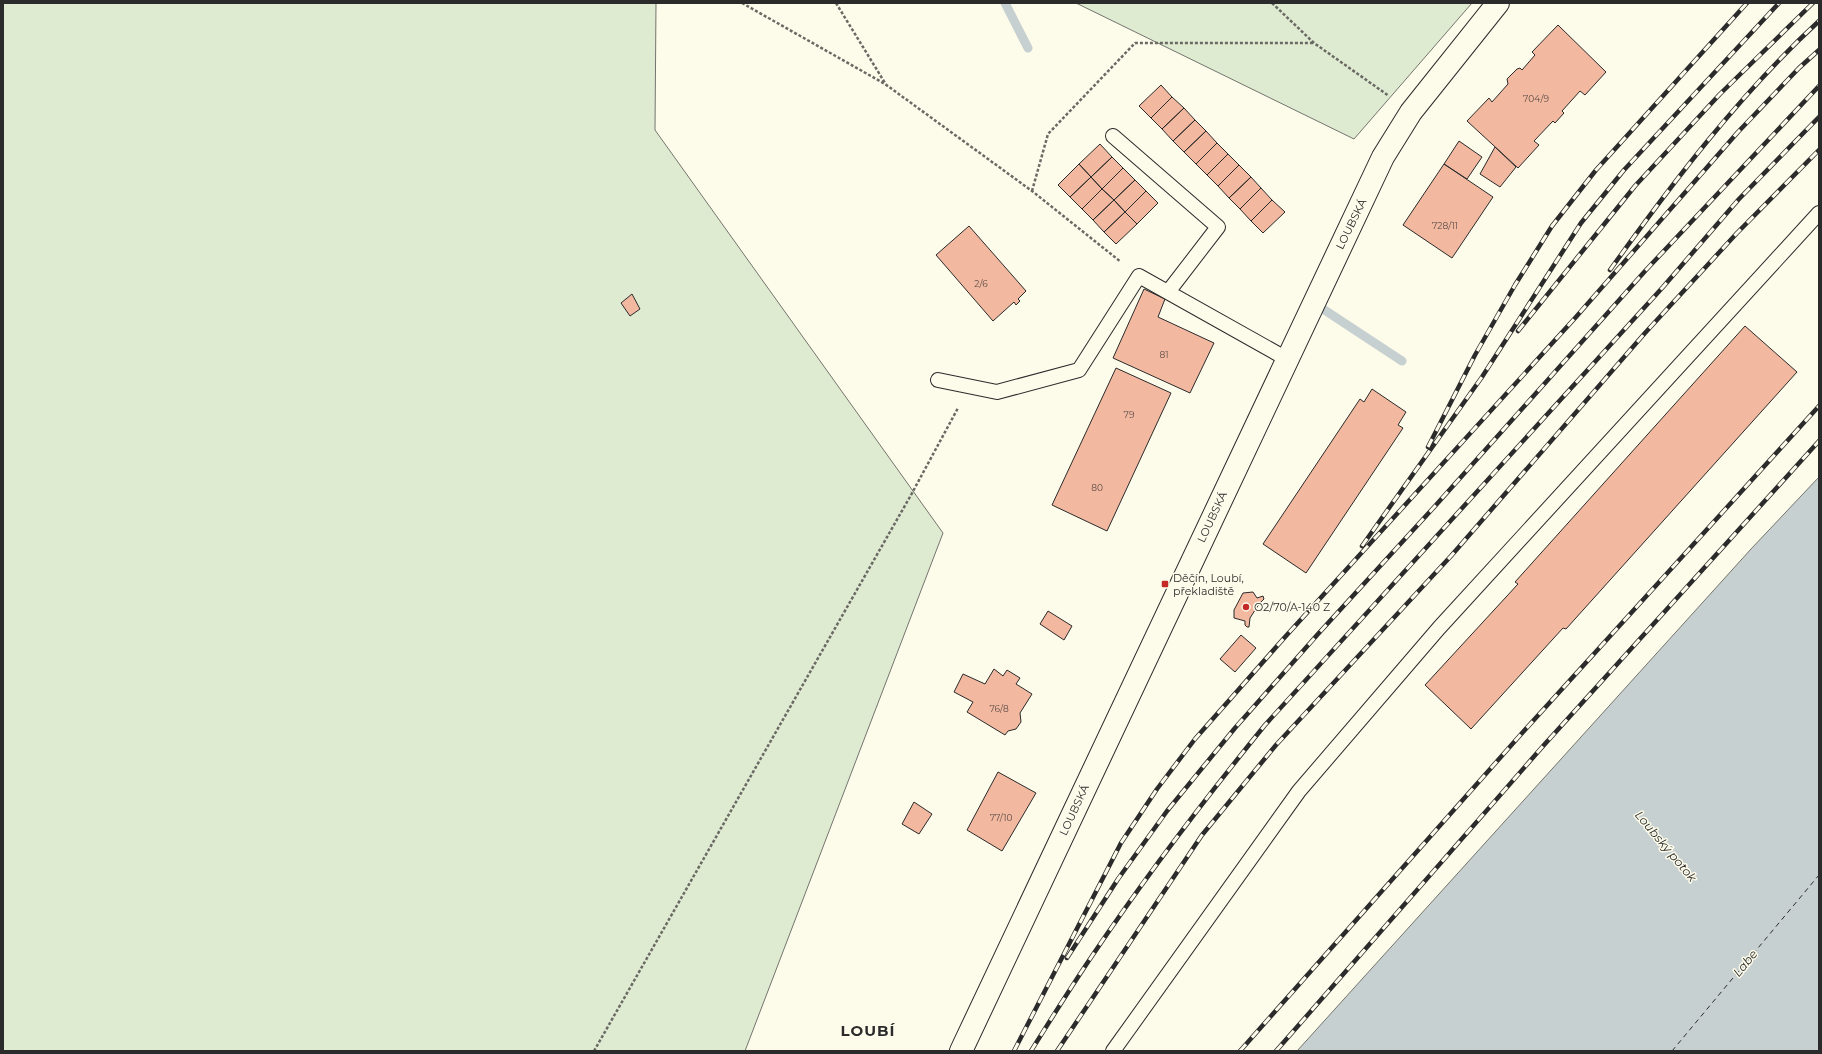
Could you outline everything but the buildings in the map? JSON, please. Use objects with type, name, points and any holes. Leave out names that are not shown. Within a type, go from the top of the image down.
[{"type":"main road","name":"LOUBSKÁ","points":[[961,1051],[1383,157],[1411,112],[1498,3]]},
{"type":"lane","points":[[1113,136],[1218,227],[1168,292]]},
{"type":"lane","points":[[1114,1051],[1299,792],[1439,628],[1819,213]]},
{"type":"lane","points":[[938,380],[997,392],[1079,370],[1139,276],[1287,358]]},
{"type":"path","points":[[742,3],[885,84],[1032,191],[1139,276]]},
{"type":"path","points":[[836,3],[885,84]]},
{"type":"path","points":[[1272,3],[1314,43],[1411,112]]},
{"type":"path","points":[[1032,191],[1048,134],[1135,43],[1314,43]]},
{"type":"path","points":[[594,1051],[911,495],[970,387]]},
{"type":"green space","points":[[3,3],[656,3],[655,130],[943,533],[745,1051],[3,1051]]},
{"type":"green space","points":[[1076,3],[1472,3],[1354,139]]},
{"type":"water","name":"Labe","points":[[1819,477],[1819,1051],[1297,1051],[1751,549]]},
{"type":"waterway","name":"Loubský potok","points":[[1005,3],[1028,48]]},
{"type":"waterway","name":"Loubský potok","points":[[1323,309],[1402,361]]},
{"type":"ferry route","points":[[1672,1051],[1819,875]]},
{"type":"railway","points":[[1428,447],[1475,355],[1515,285],[1552,226],[1596,170],[1747,3]]},
{"type":"railway","points":[[1362,546],[1482,377],[1581,223],[1624,170],[1779,3]]},
{"type":"railway","points":[[1518,331],[1635,186],[1720,94],[1813,3]]},
{"type":"railway","points":[[1610,270],[1658,204],[1734,109],[1761,79],[1819,21]]},
{"type":"railway","points":[[1014,1051],[1121,843],[1157,789],[1195,739],[1285,637],[1576,317],[1738,132],[1799,68],[1819,50]]},
{"type":"railway","points":[[1067,958],[1118,879],[1167,811],[1235,728],[1646,270],[1819,86]]},
{"type":"railway","points":[[1031,1051],[1112,926],[1220,781],[1265,725],[1663,287],[1739,199],[1819,117]]},
{"type":"railway","points":[[1057,1051],[1202,835],[1276,745],[1451,556],[1645,333],[1737,233],[1819,150]]},
{"type":"railway","points":[[1240,1051],[1523,732],[1819,406]]},
{"type":"railway","points":[[1276,1051],[1544,745],[1819,441]]},
{"type":"place","name":"Děčín, Loubí, překladiště","points":[[1165,584]]},
{"type":"place","name":"O2/70/A-140 Z","points":[[1246,607]]},
{"type":"district","name":"LOUBÍ","points":[[868,1030]]}]
